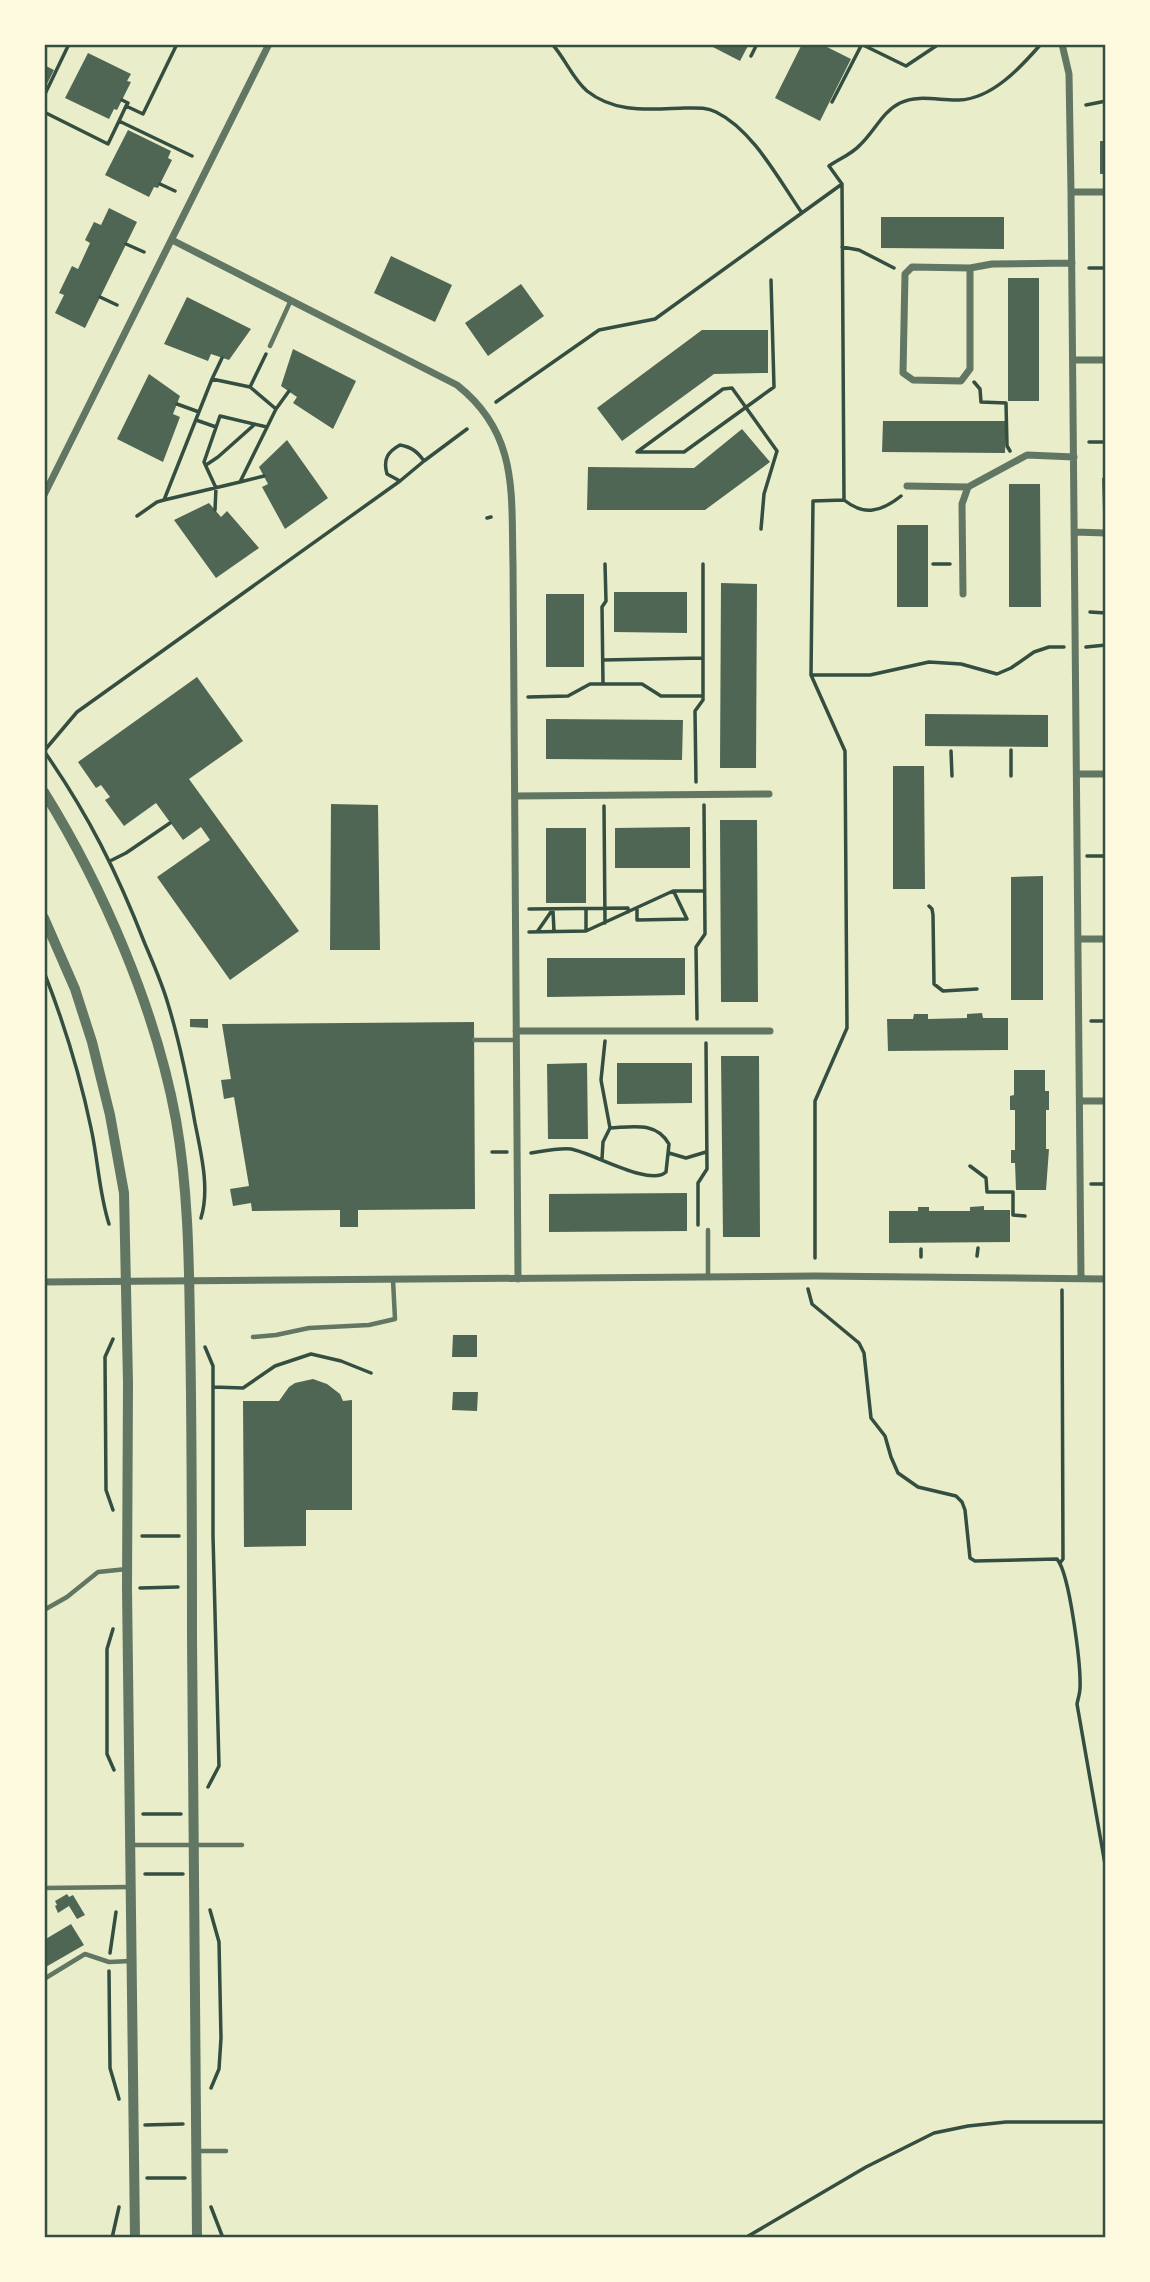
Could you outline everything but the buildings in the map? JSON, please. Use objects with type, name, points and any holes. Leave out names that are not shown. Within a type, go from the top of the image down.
[{"type":"street","points":[[44,495],[269,44]]},
{"type":"street","points":[[1062,44],[1069,74],[1071,192],[1081,1278]]},
{"type":"street","points":[[1071,192],[1106,192]]},
{"type":"street","points":[[172,240],[457,385],[486,413],[500,438],[511,481],[517,1279]]},
{"type":"street","points":[[970,268],[970,369],[967,376],[961,381],[913,380],[904,373],[905,274],[912,267],[970,268],[992,264],[1072,263]]},
{"type":"street","points":[[1073,360],[1106,360]]},
{"type":"street","points":[[907,486],[968,487],[1027,455],[1074,457]]},
{"type":"street","points":[[963,594],[962,504],[968,487]]},
{"type":"street","points":[[1075,532],[1106,533]]},
{"type":"street","points":[[1077,774],[1106,774]]},
{"type":"street","points":[[44,792],[99,891],[146,1009],[176,1121],[186,1207],[190,1281],[197,2238]]},
{"type":"street","points":[[515,796],[769,794]]},
{"type":"street","points":[[44,918],[78,999],[92,1042],[110,1115],[124,1193],[135,2238]]},
{"type":"street","points":[[1079,939],[1106,939]]},
{"type":"street","points":[[517,1036],[605,1032],[770,1031]]},
{"type":"street","points":[[1081,1101],[1106,1101]]},
{"type":"street","points":[[44,1282],[805,1276],[1106,1279]]},
{"type":"lane","points":[[270,346],[291,300]]},
{"type":"lane","points":[[474,1040],[517,1036]]},
{"type":"lane","points":[[708,1230],[708,1277]]},
{"type":"lane","points":[[253,1337],[309,1328],[369,1325],[395,1319],[393,1280]]},
{"type":"lane","points":[[44,1610],[67,1597],[98,1572],[127,1569]]},
{"type":"lane","points":[[131,1845],[242,1845]]},
{"type":"lane","points":[[44,1888],[131,1887]]},
{"type":"lane","points":[[44,1979],[85,1954],[109,1962],[131,1961]]},
{"type":"lane","points":[[196,2151],[226,2151]]},
{"type":"path","points":[[44,96],[69,44]]},
{"type":"path","points":[[122,100],[128,103],[127,106],[143,114],[177,44]]},
{"type":"path","points":[[552,44],[586,90],[603,101],[638,111],[701,108],[724,116],[739,127],[752,142],[802,213]]},
{"type":"path","points":[[751,56],[757,44]]},
{"type":"path","points":[[832,102],[861,44],[906,66],[939,44]]},
{"type":"path","points":[[844,500],[842,184],[829,166],[858,148],[888,111],[903,101],[921,98],[960,100],[977,96],[996,87],[1020,67],[1041,44]]},
{"type":"path","points":[[1086,105],[1106,101]]},
{"type":"path","points":[[44,112],[108,144],[127,106]]},
{"type":"path","points":[[119,121],[192,156]]},
{"type":"path","points":[[157,139],[162,131]]},
{"type":"path","points":[[160,184],[174,191]]},
{"type":"path","points":[[496,402],[599,330],[655,319],[842,184]]},
{"type":"path","points":[[126,244],[144,252]]},
{"type":"path","points":[[842,247],[859,250],[905,274]]},
{"type":"path","points":[[1088,268],[1106,268]]},
{"type":"path","points":[[761,529],[764,494],[777,451],[745,407],[732,388],[723,389],[636,452],[684,452],[745,407],[774,387],[771,280]]},
{"type":"path","points":[[100,297],[117,305]]},
{"type":"path","points":[[250,387],[270,346]]},
{"type":"path","points":[[164,500],[222,358]]},
{"type":"path","points":[[967,376],[980,389],[981,402],[1006,403],[1007,446],[1014,462]]},
{"type":"path","points":[[212,379],[250,387],[276,410]]},
{"type":"path","points":[[240,482],[276,410],[289,391]]},
{"type":"path","points":[[177,404],[199,412]]},
{"type":"path","points":[[215,510],[216,488],[204,462],[220,416],[267,427]]},
{"type":"path","points":[[196,420],[216,427]]},
{"type":"path","points":[[205,465],[255,424]]},
{"type":"path","points":[[44,751],[78,712],[400,481],[467,429]]},
{"type":"path","points":[[1089,442],[1106,442]]},
{"type":"path","points":[[400,481],[387,474],[384,465],[386,456],[393,449],[400,445],[414,449],[424,461]]},
{"type":"path","points":[[137,516],[157,502],[264,477]]},
{"type":"path","points":[[815,1258],[815,1101],[847,1028],[847,958],[845,751],[811,675],[813,501],[844,500],[856,510],[874,510],[890,506],[906,492],[907,486]]},
{"type":"path","points":[[603,683],[602,607],[606,601],[605,564]]},
{"type":"path","points":[[698,1230],[698,1183],[707,1169],[696,947],[705,934],[695,711],[703,700],[703,564]]},
{"type":"path","points":[[1090,612],[1106,613]]},
{"type":"path","points":[[811,675],[870,675],[929,662],[961,664],[997,674],[1034,652],[1049,647],[1106,645]]},
{"type":"path","points":[[603,660],[703,658]]},
{"type":"path","points":[[528,697],[568,696],[590,684],[603,683],[642,684],[661,695],[703,696]]},
{"type":"path","points":[[1011,750],[1011,776]]},
{"type":"path","points":[[951,751],[952,776]]},
{"type":"path","points":[[604,795],[605,923]]},
{"type":"path","points":[[110,861],[170,823]]},
{"type":"path","points":[[1078,856],[1106,856]]},
{"type":"path","points":[[530,932],[586,931],[674,891],[705,891]]},
{"type":"path","points":[[637,908],[637,920],[687,919],[674,891]]},
{"type":"path","points":[[929,906],[933,915],[934,984],[943,991],[977,989]]},
{"type":"path","points":[[529,909],[628,908],[628,912]]},
{"type":"path","points":[[553,909],[554,932]]},
{"type":"path","points":[[537,932],[553,909]]},
{"type":"path","points":[[586,909],[586,931]]},
{"type":"path","points":[[44,972],[75,1060],[91,1128],[104,1209]]},
{"type":"path","points":[[602,1159],[603,1142],[610,1128],[601,1080],[605,1032]]},
{"type":"path","points":[[531,1153],[570,1149],[648,1177],[656,1177],[666,1172],[669,1144],[659,1131],[640,1127],[610,1128]]},
{"type":"path","points":[[669,1153],[686,1158],[707,1152]]},
{"type":"path","points":[[970,1166],[986,1178],[987,1192],[1013,1192],[1013,1215],[1025,1216]]},
{"type":"path","points":[[978,1248],[978,1256]]},
{"type":"path","points":[[921,1249],[921,1257]]},
{"type":"path","points":[[805,1276],[812,1304],[859,1343],[864,1353],[871,1418],[885,1436],[898,1473],[918,1487],[956,1496],[962,1502],[970,1558],[975,1561],[1057,1559],[1063,1567],[1073,1612],[1080,1688],[1077,1704],[1106,1870]]},
{"type":"path","points":[[1060,1563],[1063,1559],[1062,1278]]},
{"type":"path","points":[[213,1387],[243,1388],[275,1366],[311,1354],[341,1361],[371,1373]]},
{"type":"path","points":[[105,1357],[106,1490]]},
{"type":"path","points":[[208,1796],[208,1786],[219,1766],[213,1536],[213,1366]]},
{"type":"path","points":[[202,1446],[213,1446]]},
{"type":"path","points":[[127,1536],[213,1536]]},
{"type":"path","points":[[127,1588],[214,1587]]},
{"type":"path","points":[[107,1649],[107,1754]]},
{"type":"path","points":[[130,1814],[193,1814]]},
{"type":"path","points":[[131,1874],[193,1874]]},
{"type":"path","points":[[208,1906],[219,1942],[222,2038],[219,2069],[210,2090]]},
{"type":"path","points":[[109,1962],[110,2068]]},
{"type":"path","points":[[745,2238],[866,2167],[934,2133],[1006,2122],[1106,2122]]},
{"type":"path","points":[[133,2125],[195,2124]]},
{"type":"path","points":[[134,2178],[197,2178]]},
{"type":"path","points":[[210,2196],[223,2238]]},
{"type":"path","points":[[113,2231],[113,2238]]}]
